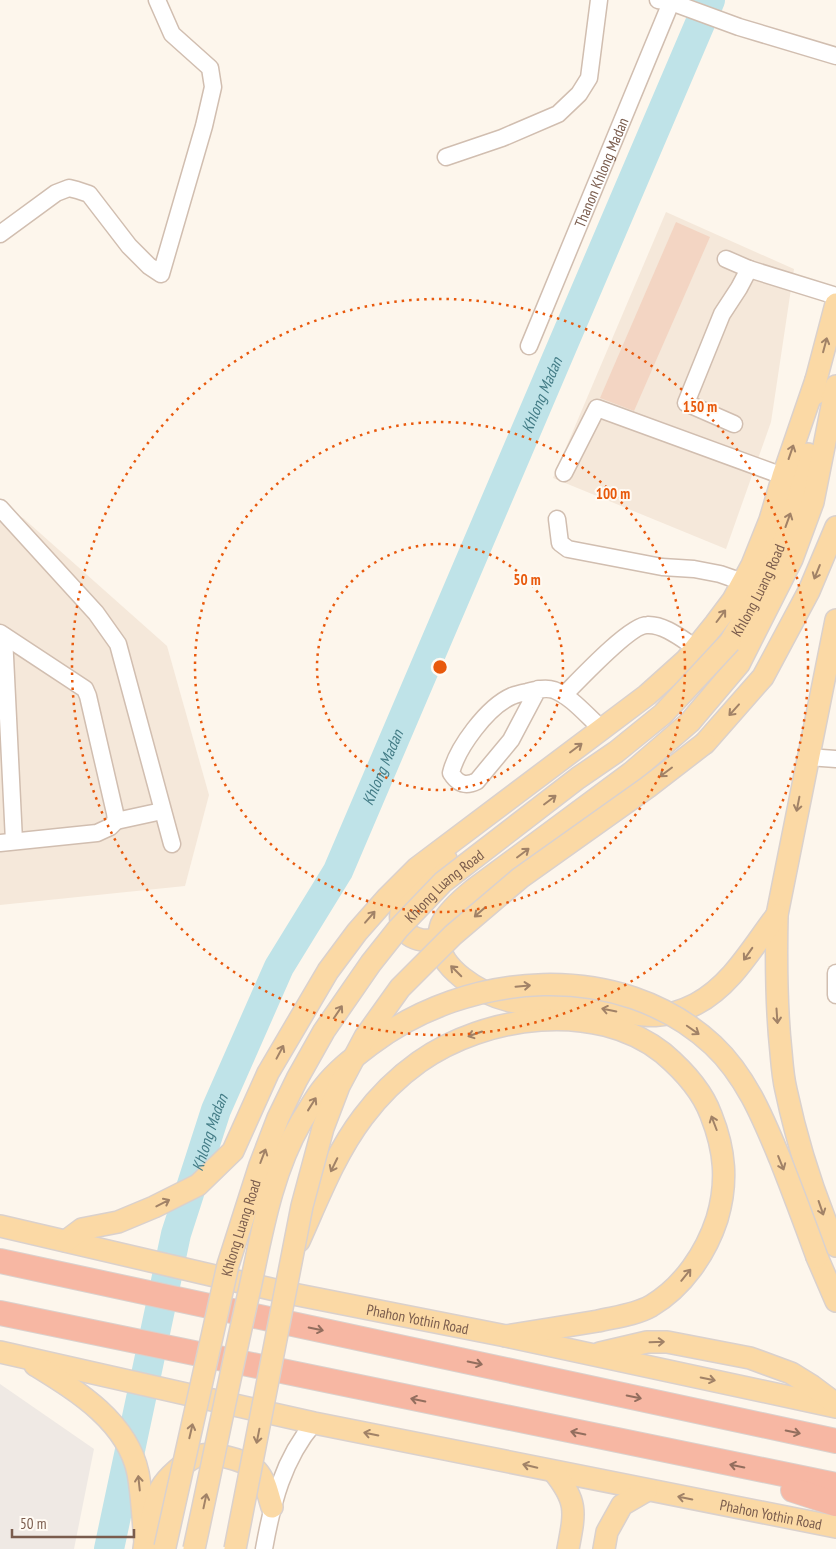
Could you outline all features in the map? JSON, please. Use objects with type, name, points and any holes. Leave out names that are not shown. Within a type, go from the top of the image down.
[{"type":"highway","name":"Phahon Yothin Road","points":[[0,1261],[836,1441]]},
{"type":"highway","points":[[0,1314],[836,1486]]},
{"type":"highway","points":[[773,1473],[780,1482],[795,1491],[836,1504]]},
{"type":"main road","name":"Khlong Luang Road","points":[[156,1547],[228,1264],[260,1165],[278,1118],[297,1079],[324,1031],[371,963],[398,929],[443,882],[578,778],[616,752],[663,714],[730,642],[746,616],[769,571],[802,482],[815,425],[816,380],[836,304]]},
{"type":"main road","points":[[66,1241],[82,1229],[118,1222],[198,1185],[233,1151],[268,1073],[328,971],[356,932],[387,898],[417,868],[647,695],[686,660],[733,600],[752,565],[770,520],[782,476],[816,380]]},
{"type":"main road","points":[[777,915],[742,962],[718,989],[696,1004],[669,1015],[645,1017],[593,1006],[511,1002],[488,994],[465,980],[449,965],[438,944],[441,924],[457,904],[630,773],[690,722],[739,664],[792,559],[814,502],[836,386]]},
{"type":"main road","points":[[235,1549],[295,1251],[302,1206],[312,1165],[323,1128],[339,1086],[365,1037],[400,988],[453,935],[520,878],[648,787],[705,743],[763,677],[809,591],[836,527]]},
{"type":"main road","points":[[836,620],[829,687],[808,757],[777,915],[777,1014],[785,1088],[804,1159],[836,1246]]},
{"type":"main road","points":[[439,939],[423,940],[408,934],[403,929],[401,910],[404,903],[480,820]]},
{"type":"main road","points":[[194,1549],[259,1247],[273,1190],[288,1146],[322,1089],[340,1069],[382,1036],[428,1010],[477,993],[526,985],[548,985],[619,993],[642,1000],[665,1010],[697,1032],[714,1047],[740,1077],[764,1119],[836,1301]]},
{"type":"main road","points":[[295,1251],[341,1151],[363,1117],[392,1084],[420,1061],[460,1039],[499,1025],[550,1020],[574,1020],[623,1030],[640,1038],[674,1063],[699,1090],[709,1108],[717,1130],[724,1163],[722,1201],[711,1236],[685,1276],[667,1295],[650,1307],[636,1313],[506,1336]]},
{"type":"main road","name":"Phahon Yothin Road","points":[[0,1226],[288,1293],[506,1336],[836,1406]]},
{"type":"main road","points":[[592,1354],[647,1342],[679,1343],[750,1358],[791,1373],[812,1386],[836,1406]]},
{"type":"main road","points":[[10,1354],[80,1393],[104,1415],[125,1440],[138,1472],[156,1547]]},
{"type":"main road","name":"Phahon Yothin Road","points":[[10,1354],[314,1423],[836,1528]]},
{"type":"main road","points":[[156,1547],[161,1488],[172,1474],[196,1456],[218,1455],[240,1460],[251,1466],[259,1473],[265,1483],[272,1506]]},
{"type":"main road","points":[[554,1472],[567,1489],[574,1514],[568,1549]]},
{"type":"main road","points":[[604,1549],[607,1532],[622,1505],[646,1491]]},
{"type":"street","points":[[0,234],[56,193],[69,188],[89,194],[129,246],[149,266],[161,274],[204,126],[213,87],[210,68],[172,34],[157,0]]},
{"type":"street","points":[[446,157],[502,138],[558,114],[579,94],[589,78],[599,0]]},
{"type":"street","points":[[671,2],[739,27],[836,56]]},
{"type":"street","name":"Thanon Khlong Madan","points":[[529,346],[671,2]]},
{"type":"street","points":[[726,259],[749,270],[836,296]]},
{"type":"street","points":[[734,424],[686,403],[722,314],[749,270]]},
{"type":"street","points":[[564,473],[597,408],[782,476]]},
{"type":"street","points":[[0,508],[96,613],[118,644],[172,844]]},
{"type":"street","points":[[557,519],[560,543],[568,549],[662,567],[694,569],[720,574],[743,582]]},
{"type":"street","points":[[564,694],[619,642],[639,627],[648,624],[657,626],[696,648]]},
{"type":"street","points":[[2,635],[7,842],[97,833],[110,827],[116,821],[162,810]]},
{"type":"street","points":[[2,635],[85,688],[116,821]]},
{"type":"street","points":[[538,689],[512,740],[477,781],[471,784],[463,784],[456,781],[451,774],[459,752],[492,710],[511,696],[538,689],[551,689],[564,694],[602,729]]},
{"type":"street","points":[[808,757],[836,758]]},
{"type":"street","points":[[836,973],[836,995]]},
{"type":"street","points":[[264,1549],[272,1506],[280,1482],[293,1453],[314,1423]]},
{"type":"shaded area","points":[[666,212],[794,269],[771,422],[726,549],[553,478]]},
{"type":"shaded area","points":[[0,511],[23,518],[167,646],[209,795],[185,886],[0,905]]},
{"type":"shaded area","points":[[0,1384],[94,1449],[74,1549],[0,1549]]},
{"type":"building","points":[[676,222],[710,237],[634,411],[600,398]]},
{"type":"waterway","name":"Khlong Madan","points":[[109,1549],[176,1234],[216,1110],[279,967],[338,871],[710,0]]}]
